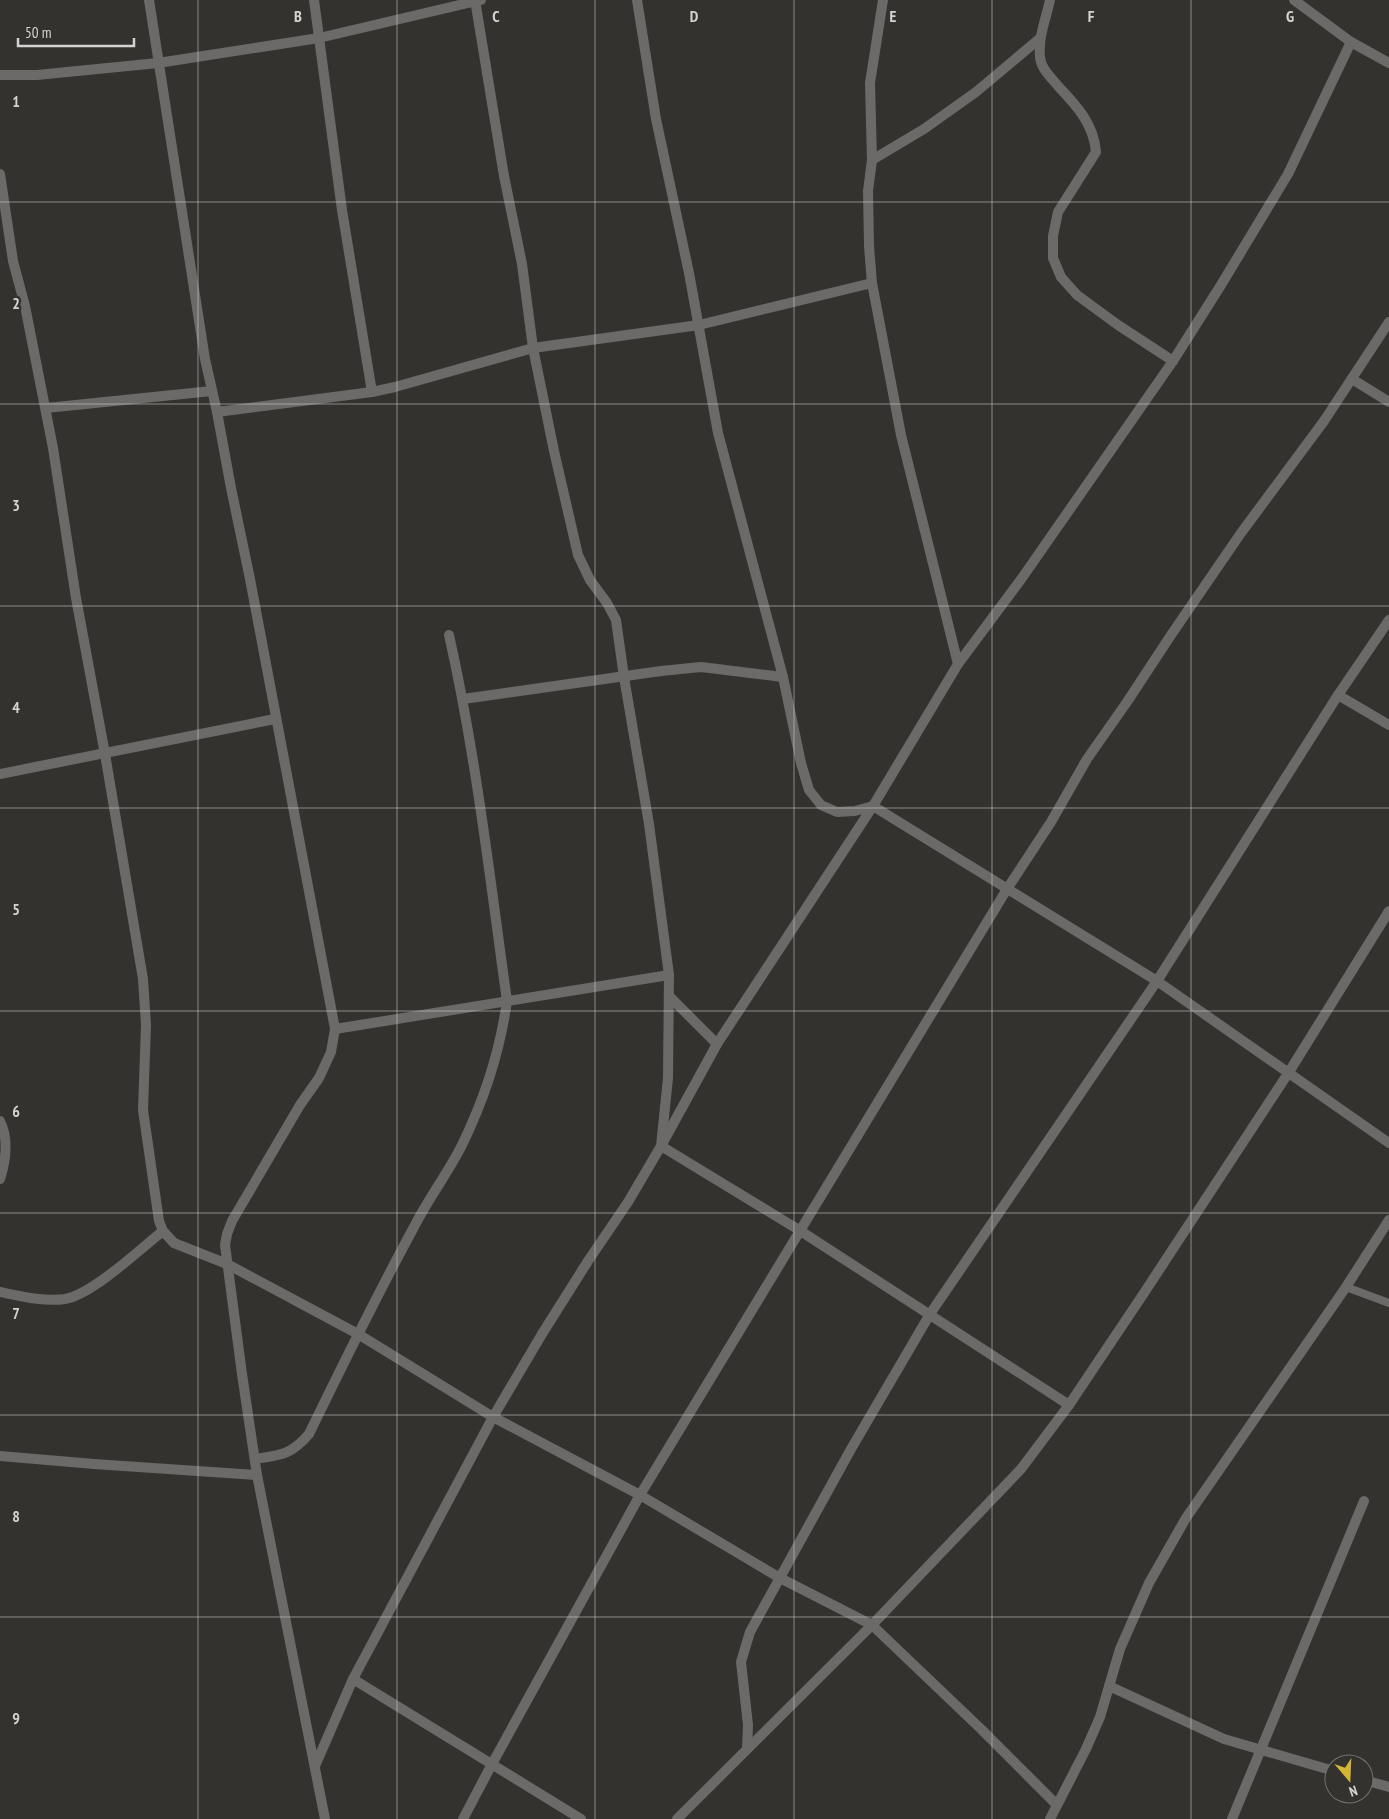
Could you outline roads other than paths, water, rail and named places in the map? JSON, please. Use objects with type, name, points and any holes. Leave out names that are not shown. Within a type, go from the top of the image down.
[{"type":"street","points":[[149,0],[205,359],[217,412],[335,1029],[331,1052],[319,1078],[300,1105],[232,1221],[225,1245],[257,1475],[325,1819]]},
{"type":"street","points":[[314,0],[342,210],[372,392]]},
{"type":"street","points":[[0,75],[36,75],[158,63],[319,38],[477,0],[504,176],[522,264],[533,348],[552,443],[578,555],[590,580],[607,602],[616,620],[649,824],[670,975],[668,1078],[662,1146]]},
{"type":"street","points":[[637,0],[656,120],[688,264],[718,432],[783,677],[808,790],[821,805],[836,812],[855,811],[872,806],[1007,888],[1157,981],[1389,1143]]},
{"type":"street","points":[[883,0],[870,83],[872,160],[868,191],[872,283],[901,435],[958,664]]},
{"type":"street","points":[[1050,0],[1039,40],[1040,59],[1045,71],[1085,117],[1095,140],[1096,152],[1058,212],[1053,236],[1053,258],[1061,277],[1077,296],[1173,361]]},
{"type":"street","points":[[1294,0],[1351,42],[1389,63]]},
{"type":"street","points":[[872,160],[924,129],[976,92],[1039,40]]},
{"type":"street","points":[[315,1766],[353,1679],[493,1417],[542,1334],[662,1146],[717,1044],[872,806],[958,664],[1022,578],[1173,361],[1221,285],[1288,174],[1351,42]]},
{"type":"street","points":[[0,174],[13,261],[25,306],[46,408],[76,598],[105,754],[143,979],[146,1025],[142,1110],[162,1231],[174,1243],[227,1264],[358,1334],[493,1417],[640,1495],[780,1578],[872,1625],[1057,1805]]},
{"type":"street","points":[[217,412],[372,392],[533,348],[699,325],[872,283]]},
{"type":"street","points":[[464,1819],[492,1764],[640,1495],[1007,888],[1051,822],[1087,758],[1241,533],[1298,458],[1389,322]]},
{"type":"street","points":[[1352,379],[1389,402]]},
{"type":"street","points":[[46,408],[212,392]]},
{"type":"street","points":[[747,1749],[748,1725],[741,1662],[750,1632],[851,1449],[930,1314],[1157,981],[1338,695],[1389,620]]},
{"type":"street","points":[[255,1459],[281,1455],[299,1446],[309,1434],[358,1334],[415,1225],[461,1146],[490,1078],[504,1023],[507,1001],[485,840],[463,699],[449,635]]},
{"type":"street","points":[[463,699],[701,667],[783,677]]},
{"type":"street","points":[[1338,695],[1389,725]]},
{"type":"street","points":[[0,774],[275,719]]},
{"type":"street","points":[[680,1816],[872,1625],[1021,1469],[1069,1405],[1144,1294],[1289,1072],[1389,911]]},
{"type":"street","points":[[335,1029],[670,975]]},
{"type":"street","points":[[669,996],[717,1044]]},
{"type":"street","points":[[0,1121],[5,1131],[6,1149],[0,1179]]},
{"type":"street","points":[[662,1146],[799,1230],[1069,1405]]},
{"type":"street","points":[[1050,1819],[1086,1749],[1100,1717],[1120,1649],[1149,1583],[1186,1518],[1346,1287],[1389,1220]]},
{"type":"street","points":[[0,1292],[44,1299],[66,1299],[92,1287],[162,1231]]},
{"type":"street","points":[[0,1456],[257,1475]]},
{"type":"street","points":[[1232,1819],[1364,1501]]},
{"type":"street","points":[[353,1679],[581,1819]]},
{"type":"street","points":[[1109,1686],[1224,1739],[1324,1768]]},
{"type":"street","points":[[1374,1783],[1389,1787]]},
{"type":"street","points":[[680,1816],[693,1819]]},
{"type":"lane","points":[[1346,1287],[1389,1303]]}]
